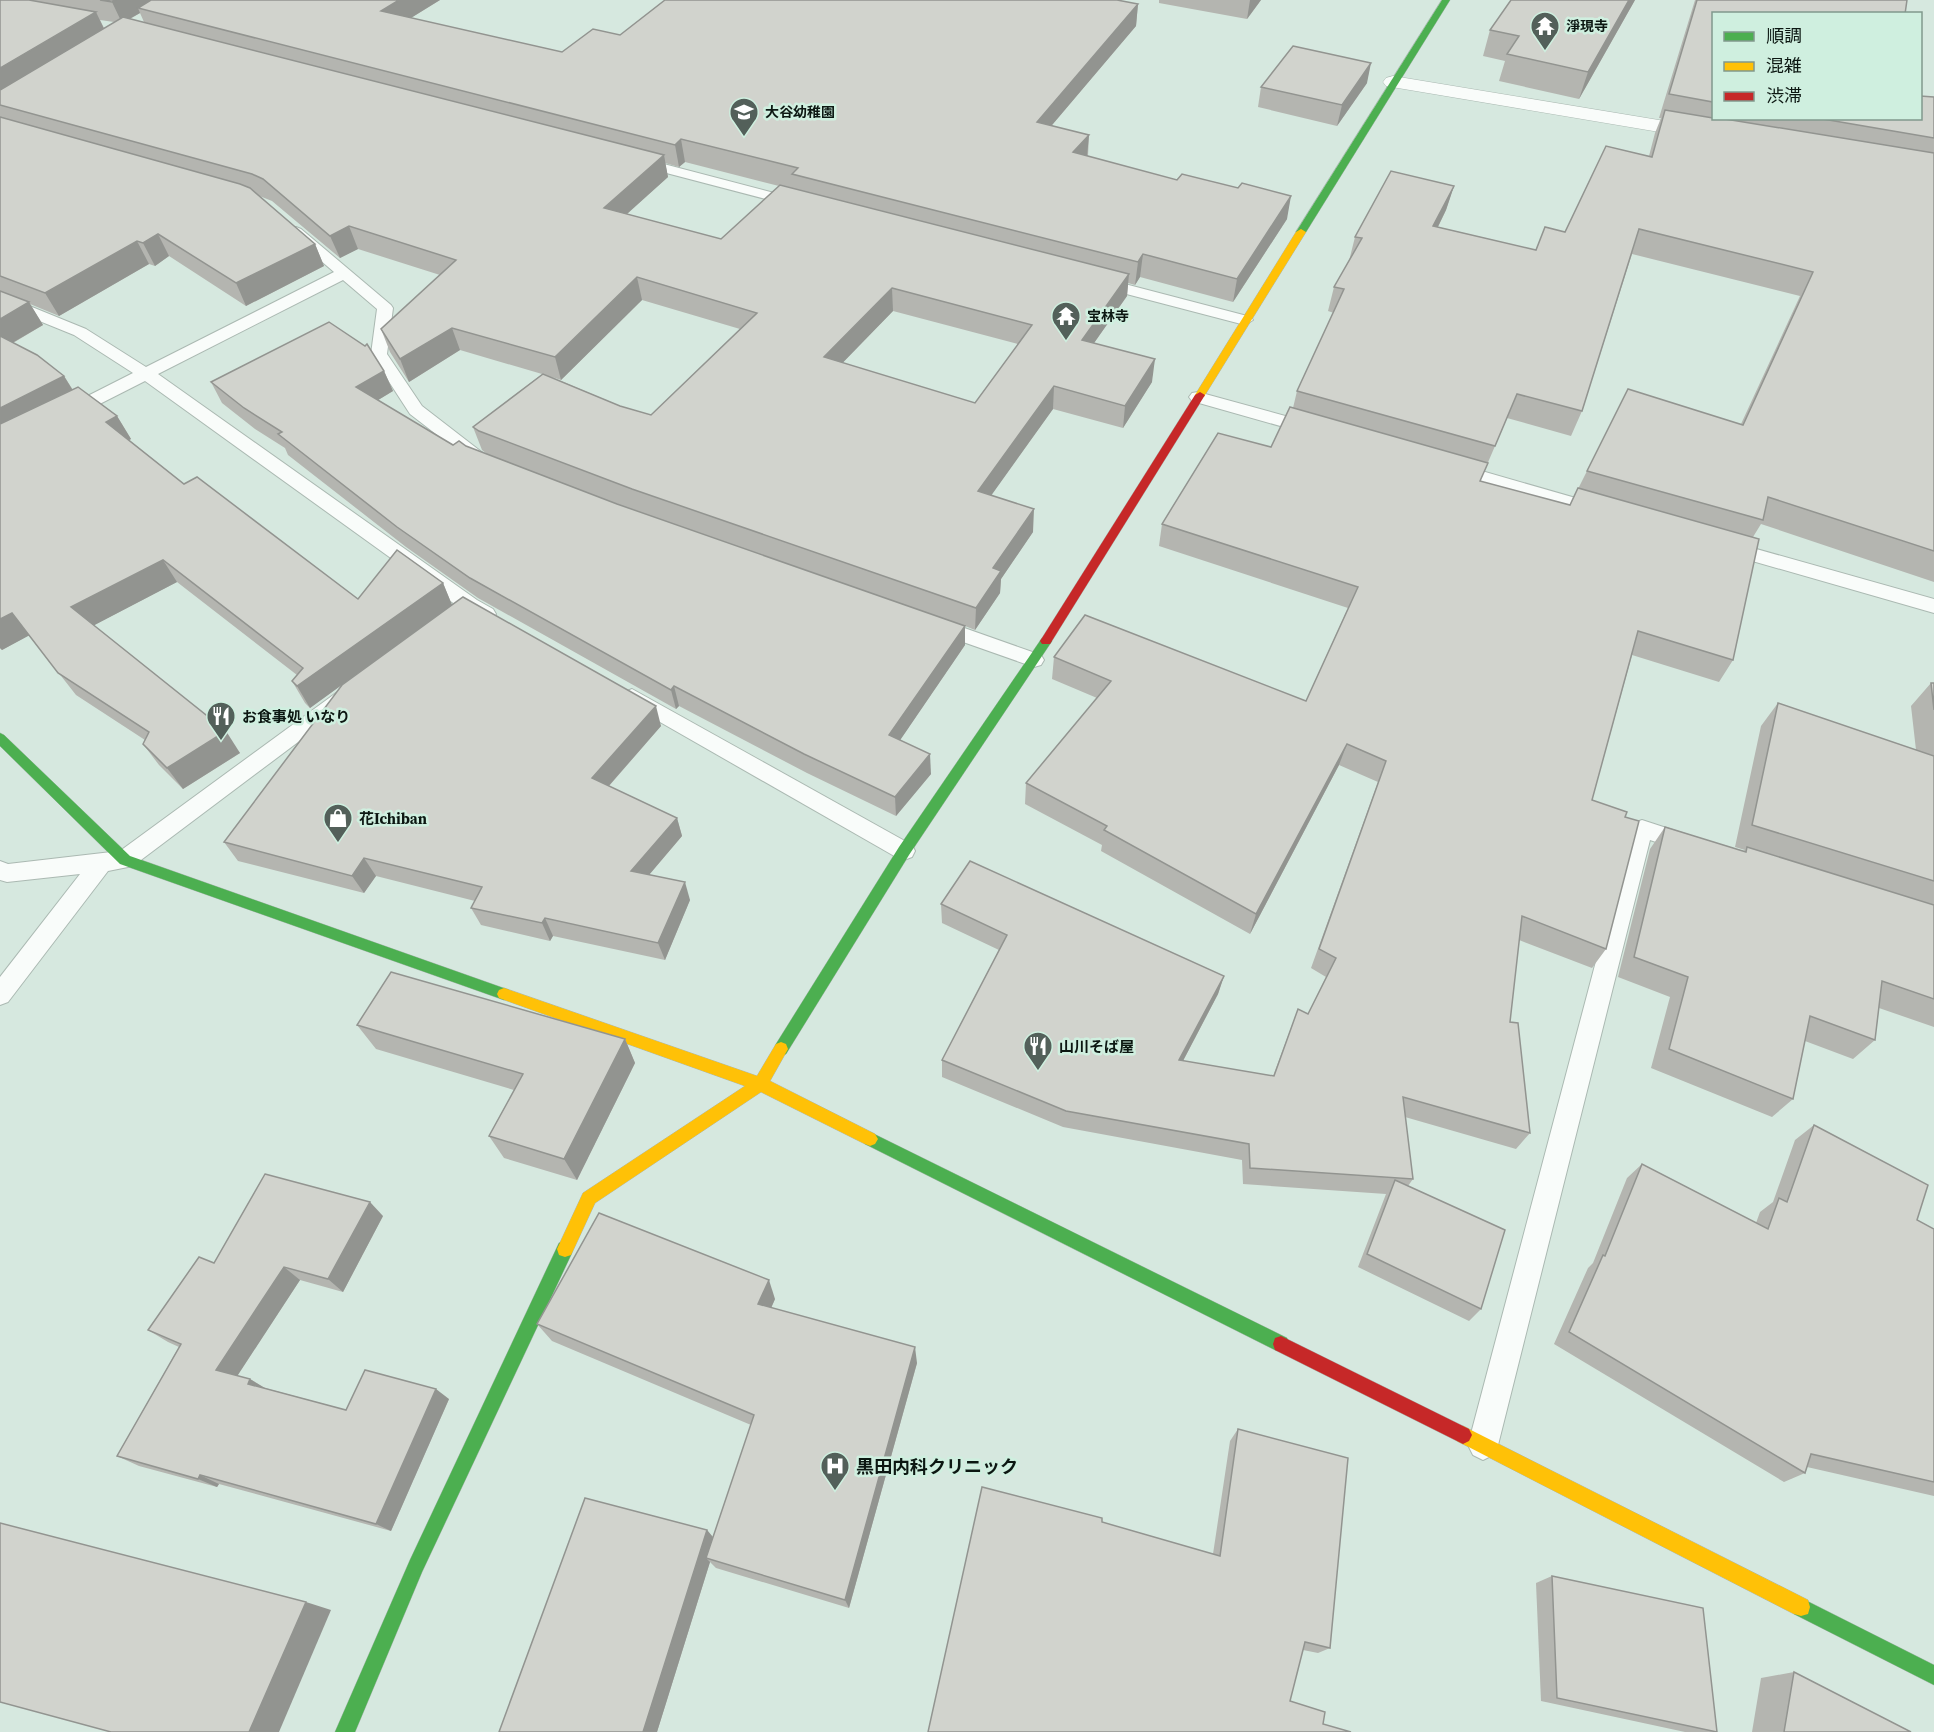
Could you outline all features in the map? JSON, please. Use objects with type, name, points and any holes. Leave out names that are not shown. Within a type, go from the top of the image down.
[{"type":"street","points":[[345,1732],[417,1566],[589,1198],[760,1084],[904,851],[1034,660],[1446,0]]},
{"type":"street","points":[[1393,82],[1722,137]]},
{"type":"street","points":[[0,738],[114,861],[760,1084],[1483,1445],[1934,1674]]},
{"type":"lane","points":[[624,158],[808,206]]},
{"type":"lane","points":[[283,221],[386,308],[378,354],[416,410],[480,460],[502,468]]},
{"type":"lane","points":[[52,421],[343,274]]},
{"type":"lane","points":[[1084,278],[1245,320]]},
{"type":"lane","points":[[0,299],[80,332],[146,374],[470,605],[501,622]]},
{"type":"lane","points":[[1198,397],[1325,433]]},
{"type":"lane","points":[[1440,465],[1624,518]]},
{"type":"lane","points":[[1716,544],[1934,606]]},
{"type":"lane","points":[[450,619],[470,605]]},
{"type":"lane","points":[[924,621],[1034,660]]},
{"type":"lane","points":[[614,687],[904,851]]},
{"type":"lane","points":[[0,996],[114,861],[355,690]]},
{"type":"lane","points":[[1483,1445],[1642,829],[1709,850]]},
{"type":"lane","points":[[0,870],[7,873],[114,861]]},
{"type":"building","points":[[0,0],[29,0],[96,12],[0,68]]},
{"type":"building","points":[[151,0],[399,0],[381,11],[562,52],[593,29],[620,35],[665,0],[1117,0],[1138,4],[1037,122],[1089,135],[1073,152],[1177,180],[1182,174],[1238,188],[1242,183],[1291,196],[1237,279],[1143,254],[1138,262],[792,174],[798,168],[681,139],[675,145],[138,8]]},
{"type":"building","points":[[1511,0],[1629,0],[1588,72],[1507,54],[1519,36],[1490,30]]},
{"type":"building","points":[[1697,0],[1907,0],[1905,12],[1712,12],[1712,102],[1669,94]]},
{"type":"building","points":[[123,17],[664,155],[604,208],[721,239],[780,185],[1129,274],[1082,340],[1155,359],[1125,406],[1054,386],[978,491],[1034,509],[993,568],[1001,571],[976,608],[632,489],[473,427],[543,374],[620,406],[651,415],[757,313],[637,277],[555,357],[452,328],[400,359],[381,329],[456,260],[349,226],[330,236],[263,179],[252,174],[0,105],[0,90]],"holes":[[[892,288],[1032,325],[975,403],[824,357]]]},
{"type":"building","points":[[1293,46],[1371,63],[1342,105],[1261,87]]},
{"type":"building","points":[[1922,96],[1934,97],[1934,138],[1829,120],[1922,120]]},
{"type":"building","points":[[1665,110],[1712,118],[1712,120],[1731,120],[1934,153],[1934,551],[1768,497],[1763,520],[1587,471],[1628,389],[1743,425],[1813,272],[1639,229],[1582,411],[1517,394],[1495,446],[1297,391],[1344,289],[1334,287],[1362,238],[1355,237],[1391,171],[1454,186],[1433,226],[1536,250],[1545,227],[1565,232],[1606,146],[1652,157]]},
{"type":"building","points":[[0,117],[250,188],[315,244],[236,283],[158,234],[143,243],[137,241],[45,293],[0,276]]},
{"type":"building","points":[[0,291],[29,302],[0,319]]},
{"type":"building","points":[[329,322],[365,346],[367,344],[384,371],[356,387],[453,445],[459,441],[466,446],[617,504],[965,626],[889,735],[930,754],[895,797],[804,754],[674,686],[671,690],[470,578],[397,527],[278,434],[282,432],[244,408],[211,382]]},
{"type":"building","points":[[0,336],[37,355],[64,376],[0,408]]},
{"type":"building","points":[[78,387],[117,416],[106,422],[184,484],[197,477],[358,599],[397,550],[443,583],[297,686],[292,681],[303,668],[163,560],[71,607],[226,731],[167,768],[143,744],[149,732],[58,673],[12,613],[0,619],[0,424]]},
{"type":"building","points":[[1290,407],[1488,463],[1480,481],[1570,505],[1578,488],[1759,539],[1733,660],[1638,631],[1592,800],[1627,812],[1625,817],[1639,821],[1606,949],[1522,916],[1510,1022],[1518,1023],[1530,1133],[1403,1097],[1413,1179],[1250,1168],[1249,1144],[1066,1111],[942,1060],[1007,935],[941,904],[970,861],[1224,976],[1179,1060],[1274,1076],[1298,1009],[1308,1014],[1336,958],[1319,949],[1386,761],[1347,744],[1256,914],[1104,830],[1107,826],[1026,783],[1111,681],[1054,657],[1085,615],[1306,701],[1358,587],[1162,524],[1218,433],[1271,447]]},
{"type":"building","points":[[463,597],[656,706],[592,778],[677,818],[631,871],[685,882],[658,943],[545,918],[542,923],[471,908],[482,887],[364,858],[352,876],[224,842],[342,685]]},
{"type":"building","points":[[1931,683],[1934,683],[1934,710]]},
{"type":"building","points":[[1778,703],[1934,756],[1934,881],[1752,825]]},
{"type":"building","points":[[1665,827],[1746,852],[1747,847],[1934,905],[1934,999],[1882,981],[1875,1040],[1810,1016],[1793,1099],[1669,1049],[1688,977],[1634,957]]},
{"type":"building","points":[[391,972],[625,1039],[564,1159],[489,1136],[523,1074],[357,1025]]},
{"type":"building","points":[[1814,1125],[1928,1185],[1917,1220],[1934,1229],[1934,1482],[1811,1454],[1805,1473],[1569,1332],[1603,1255],[1605,1256],[1642,1164],[1768,1229],[1779,1198],[1787,1202]]},
{"type":"building","points":[[265,1174],[370,1202],[328,1279],[284,1267],[216,1370],[250,1379],[248,1384],[346,1410],[365,1370],[436,1389],[376,1524],[200,1475],[198,1479],[117,1456],[181,1344],[148,1330],[199,1257],[214,1263]]},
{"type":"building","points":[[1395,1180],[1505,1230],[1481,1309],[1367,1254]]},
{"type":"building","points":[[599,1213],[769,1280],[758,1304],[915,1347],[845,1600],[706,1558],[754,1415],[537,1324]]},
{"type":"building","points":[[1238,1429],[1348,1458],[1330,1648],[1305,1642],[1290,1701],[1325,1712],[1323,1724],[1351,1732],[928,1732],[982,1487],[1102,1518],[1102,1522],[1220,1556]]},
{"type":"building","points":[[585,1498],[707,1530],[643,1732],[499,1732]]},
{"type":"building","points":[[0,1523],[306,1602],[249,1732],[111,1732],[0,1702]]},
{"type":"building","points":[[1552,1576],[1703,1608],[1717,1732],[1557,1698]]},
{"type":"building","points":[[1794,1672],[1911,1732],[1784,1732]]},
{"type":"traffic: fast","points":[[1301,232],[1446,0]]},
{"type":"traffic: fast","points":[[781,1049],[904,851],[1046,641]]},
{"type":"traffic: fast","points":[[0,738],[125,860],[504,994]]},
{"type":"traffic: fast","points":[[870,1139],[1281,1344]]},
{"type":"traffic: fast","points":[[345,1732],[416,1566],[565,1249]]},
{"type":"traffic: fast","points":[[1801,1607],[1934,1675]]},
{"type":"traffic: slow","points":[[1200,395],[1301,232]]},
{"type":"traffic: slow","points":[[504,994],[760,1084],[870,1139]]},
{"type":"traffic: slow","points":[[565,1249],[589,1198],[760,1084],[781,1049]]},
{"type":"traffic: slow","points":[[1463,1435],[1801,1607]]},
{"type":"traffic: jam","points":[[1046,641],[1200,395]]},
{"type":"traffic: jam","points":[[1281,1344],[1463,1435]]},
{"type":"place","name":"淨現寺","points":[[1545,52]]},
{"type":"place","name":"大谷幼稚園","points":[[744,138]]},
{"type":"place","name":"宝林寺","points":[[1066,342]]},
{"type":"place","name":"お食事処 いなり","points":[[221,742]]},
{"type":"place","name":"花Ichiban","points":[[338,844]]},
{"type":"place","name":"山川そば屋","points":[[1038,1072]]},
{"type":"place","name":"黒田内科クリニック","points":[[835,1492]]}]
